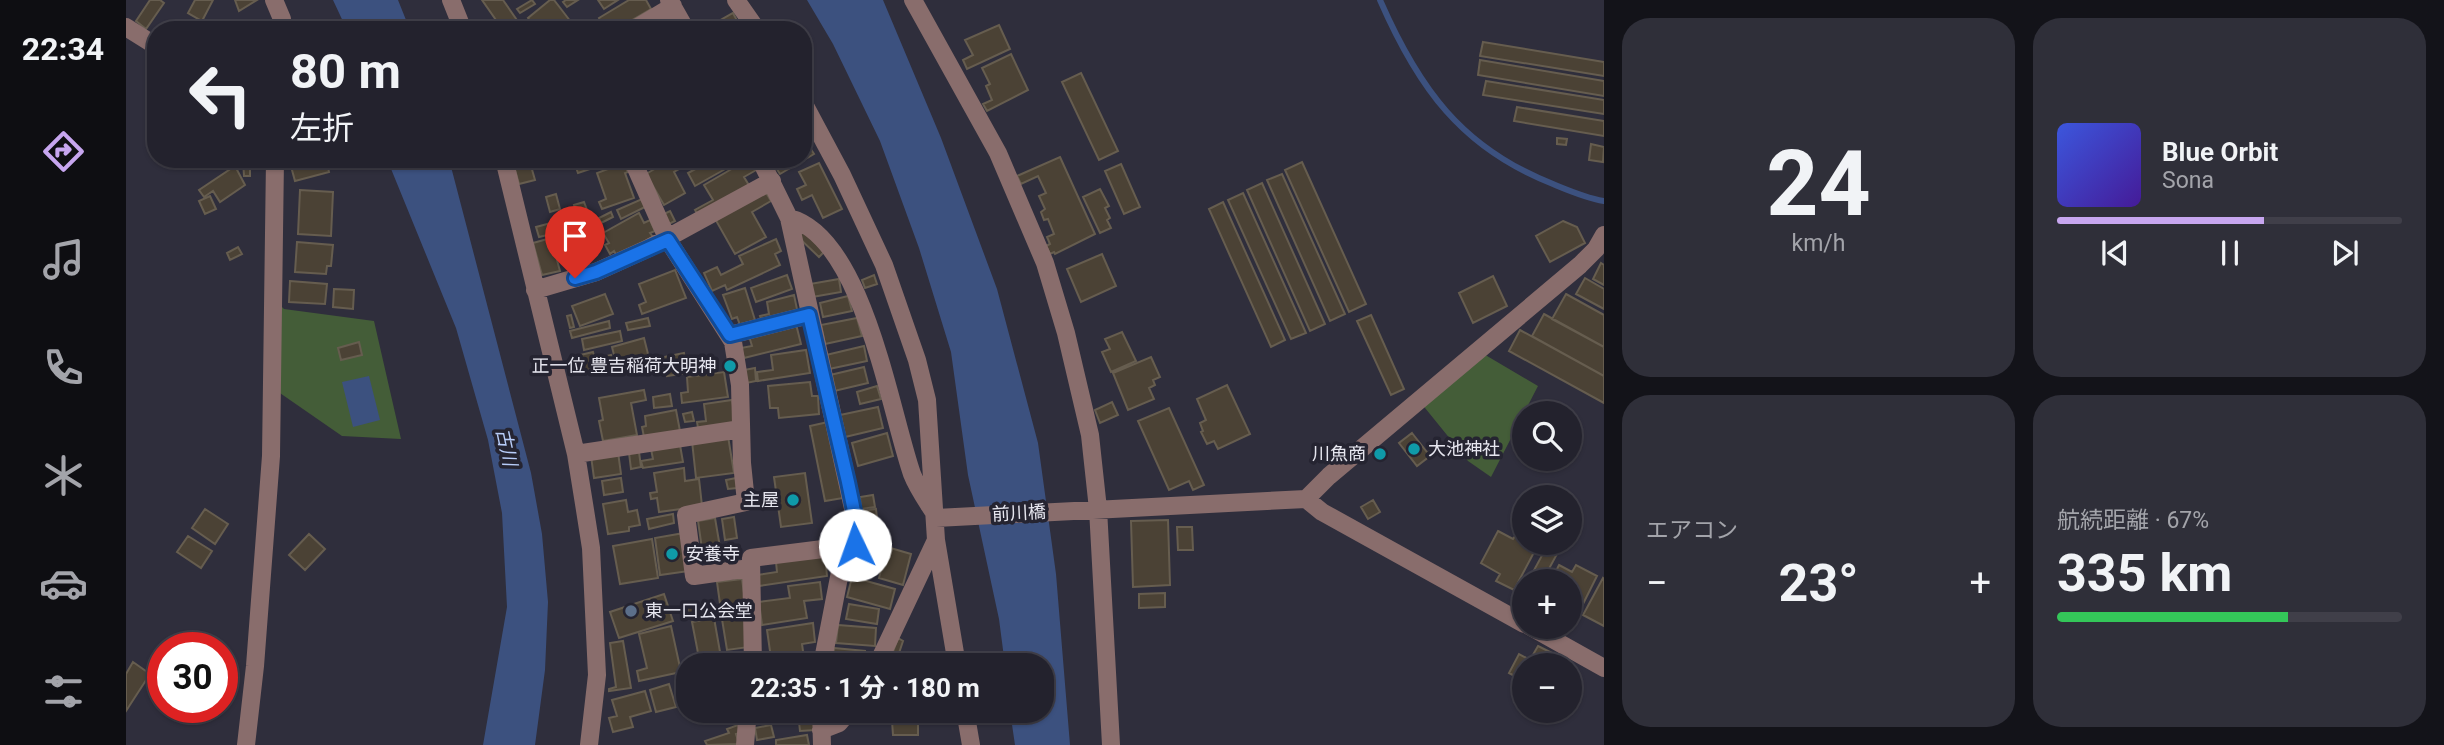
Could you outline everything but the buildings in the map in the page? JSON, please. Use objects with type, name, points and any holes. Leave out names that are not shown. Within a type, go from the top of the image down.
[{"type":"street","points":[[274,0],[282,21]]},
{"type":"street","points":[[451,0],[459,21]]},
{"type":"street","points":[[736,0],[751,21]]},
{"type":"street","points":[[913,0],[998,153],[1045,263],[1066,332],[1090,435],[1092,509],[1111,745]]},
{"type":"street","points":[[646,21],[671,3],[681,21]]},
{"type":"street","points":[[126,27],[147,40]]},
{"type":"street","points":[[812,119],[884,265],[917,360],[927,400],[944,517],[936,540],[883,653]]},
{"type":"street","points":[[246,745],[255,666],[271,456],[275,168]]},
{"type":"street","points":[[506,168],[576,454],[591,548],[596,686],[589,745]]},
{"type":"street","points":[[636,168],[668,240],[730,335],[740,385],[746,502],[685,515],[694,576],[855,545]]},
{"type":"street","points":[[765,168],[789,218],[858,530],[855,545],[840,572],[823,653]]},
{"type":"street","points":[[535,290],[596,272],[668,240],[772,181]]},
{"type":"street","points":[[789,218],[802,221],[832,250],[852,281],[880,360],[913,477],[944,517]]},
{"type":"street","points":[[1512,617],[1322,512],[1306,499],[1329,476],[1580,265],[1596,249],[1604,235]]},
{"type":"street","points":[[730,335],[809,315]]},
{"type":"street","points":[[576,454],[741,429]]},
{"type":"street","name":"前川橋","points":[[944,517],[1306,499]]},
{"type":"street","points":[[936,540],[955,653]]},
{"type":"street","points":[[751,563],[753,653]]},
{"type":"street","points":[[1551,639],[1604,668]]},
{"type":"street","points":[[746,745],[747,723]]},
{"type":"street","points":[[822,738],[839,723]]},
{"type":"street","points":[[967,723],[971,745]]},
{"type":"green space","points":[[277,302],[284,309],[374,321],[401,439],[342,436],[277,391]]},
{"type":"green space","points":[[1482,353],[1538,386],[1530,401],[1512,401],[1512,436],[1491,477],[1468,461],[1421,403]]},
{"type":"water","points":[[333,0],[398,0],[406,21],[343,21]]},
{"type":"water","points":[[807,0],[883,0],[941,138],[997,289],[1038,443],[1056,574],[1070,745],[1015,745],[1012,723],[1054,723],[1054,653],[1003,653],[999,619],[968,475],[951,352],[919,248],[880,141],[833,44]]},
{"type":"water","name":"古川","points":[[391,168],[451,168],[531,473],[542,534],[548,602],[545,670],[535,745],[483,745],[507,607],[502,513],[488,440],[456,328]]},
{"type":"water","points":[[369,376],[380,420],[353,427],[342,382]]},
{"type":"waterway","points":[[1380,0],[1410,60],[1427,87],[1468,133],[1492,152],[1521,169],[1572,192],[1604,201]]},
{"type":"place","name":"正一位 豊吉稲荷大明神","points":[[730,366]]},
{"type":"place","name":"大池神社","points":[[1414,449]]},
{"type":"place","name":"川魚商","points":[[1380,454]]},
{"type":"place","name":"主屋","points":[[793,500]]},
{"type":"place","name":"安養寺","points":[[672,554]]},
{"type":"place","name":"東一口公会堂","points":[[631,611]]},
{"type":"route","points":[[575,278],[596,272],[668,240],[730,335],[809,315],[858,530],[855,545]]}]
